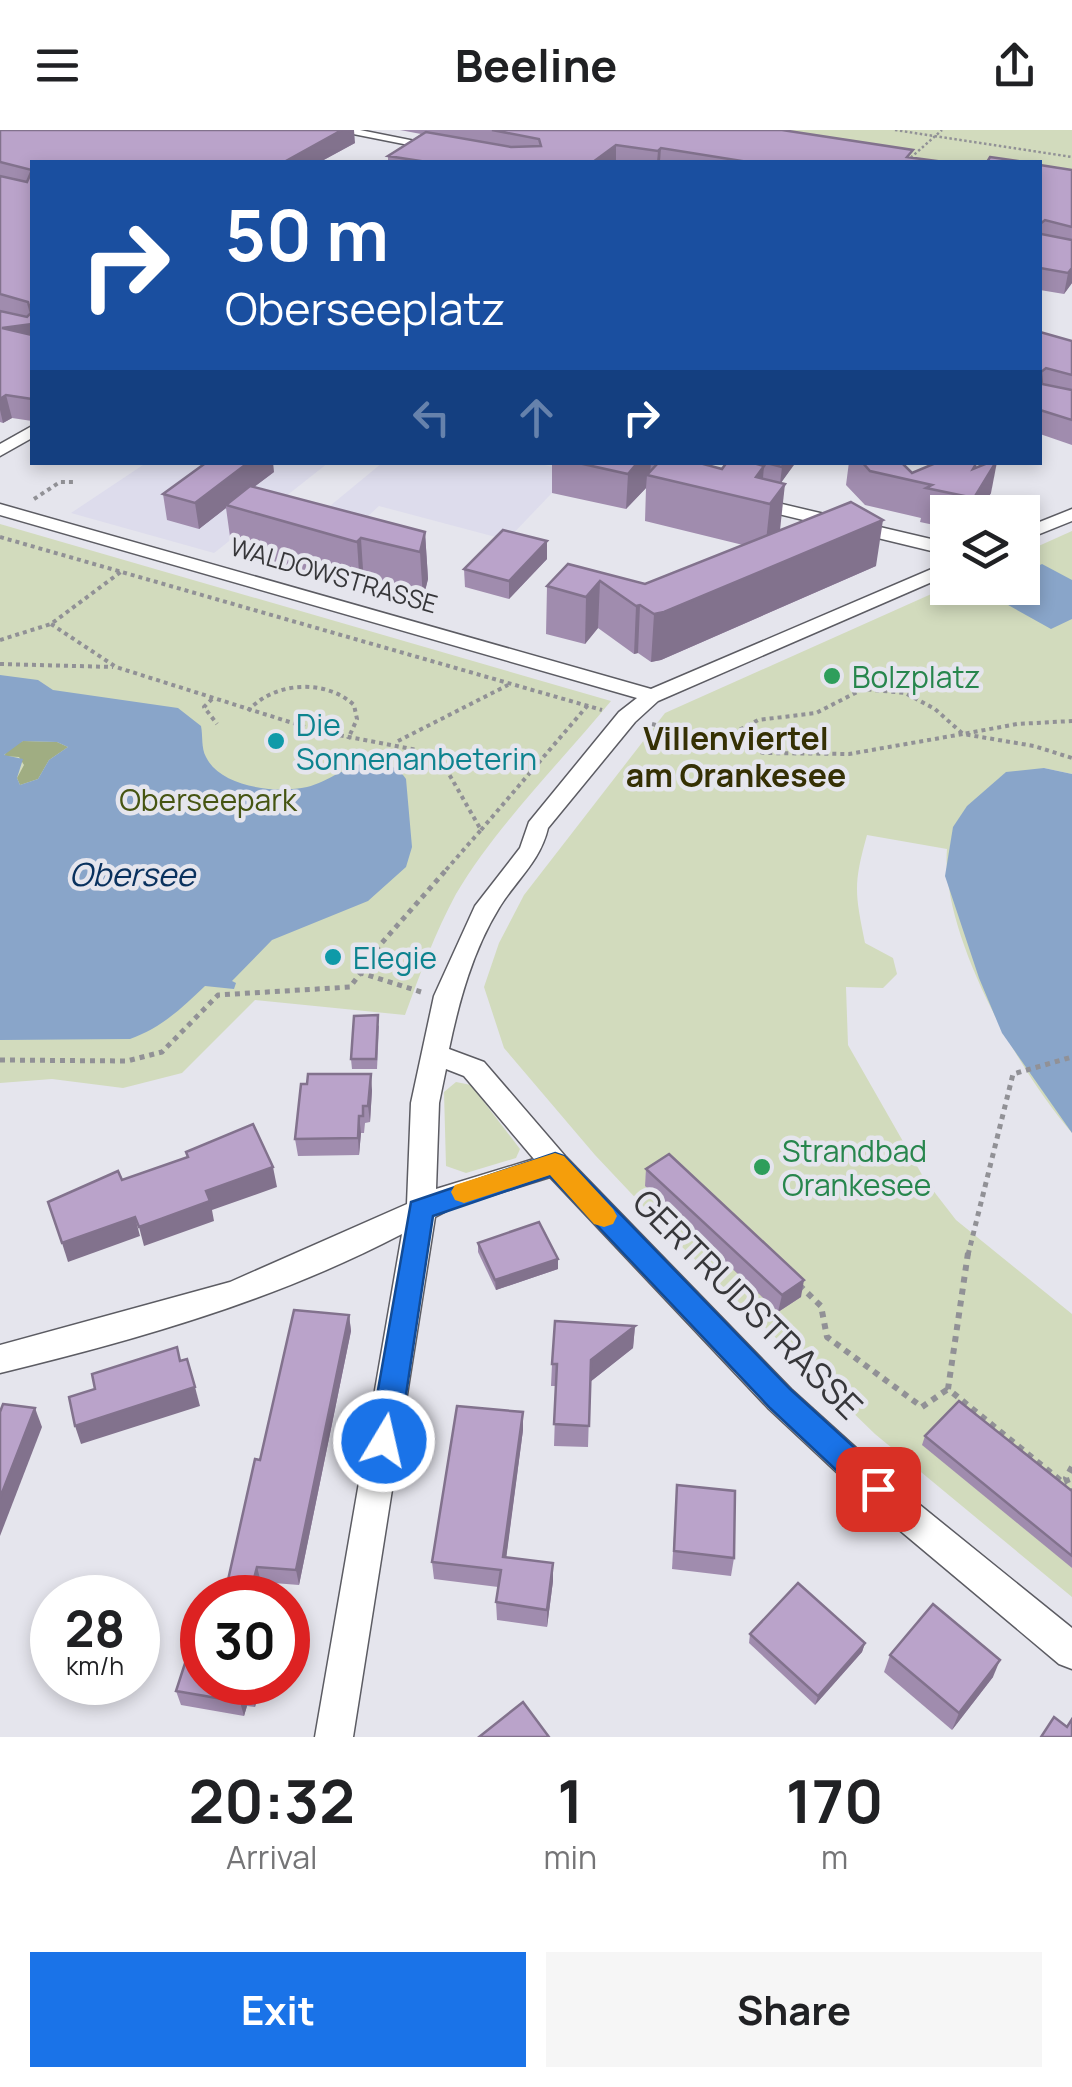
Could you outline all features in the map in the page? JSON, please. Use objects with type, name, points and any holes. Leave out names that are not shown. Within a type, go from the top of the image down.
[{"type":"street","points":[[339,130],[468,152]]},
{"type":"street","points":[[0,451],[30,431]]},
{"type":"street","points":[[736,498],[930,544]]},
{"type":"street","name":"WALDOWSTRASSE","points":[[0,509],[636,690],[650,710]]},
{"type":"street","points":[[1040,528],[1072,514]]},
{"type":"street","points":[[334,1737],[420,1210],[425,1103],[434,1054],[454,974],[487,906],[531,850],[536,827],[627,717],[650,710],[930,577]]},
{"type":"street","name":"GERTRUDSTRASSE","points":[[434,1054],[474,1069],[555,1164],[780,1399],[903,1512],[1072,1652]]},
{"type":"street","points":[[0,1358],[72,1342],[236,1293],[383,1230],[420,1210],[555,1164]]},
{"type":"path","points":[[895,130],[1072,156]]},
{"type":"path","points":[[909,160],[942,130]]},
{"type":"path","points":[[26,504],[60,482],[76,482]]},
{"type":"path","points":[[0,537],[595,708]]},
{"type":"path","points":[[0,640],[50,624],[128,567]]},
{"type":"path","points":[[50,624],[116,667],[348,739],[396,742],[429,754],[465,795],[481,830]]},
{"type":"path","points":[[0,664],[116,667]]},
{"type":"path","points":[[396,742],[511,684]]},
{"type":"path","points":[[248,711],[263,695],[280,689],[324,688],[345,698],[354,708],[357,717],[348,739]]},
{"type":"path","points":[[717,742],[758,720],[816,713],[863,690],[906,693],[934,709],[963,734],[1034,746],[1072,758]]},
{"type":"path","points":[[212,699],[204,707],[217,724]]},
{"type":"path","points":[[0,1060],[127,1061],[162,1052],[218,996],[350,987],[373,953],[588,705]]},
{"type":"path","points":[[650,710],[717,742],[764,753],[822,755],[882,750],[1017,724],[1072,721]]},
{"type":"path","points":[[361,973],[422,992]]},
{"type":"path","points":[[792,1279],[822,1306],[827,1337],[922,1407],[948,1389],[970,1233],[1013,1074],[1072,1057]]},
{"type":"path","points":[[948,1389],[1072,1494]]},
{"type":"path","points":[[1066,1485],[1072,1466]]},
{"type":"shaded area","points":[[143,465],[325,465],[214,553],[71,513]]},
{"type":"shaded area","points":[[380,465],[545,465],[572,472],[507,540],[379,506],[353,530],[313,520]]},
{"type":"green space","points":[[450,130],[1072,130],[1072,247],[1042,242],[1042,160],[561,160]]},
{"type":"green space","name":"Oberseepark","points":[[0,524],[611,701],[509,819],[472,869],[441,924],[405,1015],[255,1000],[182,1073],[123,1088],[52,1079],[0,1083]]},
{"type":"green space","name":"Strandbad Orankesee","points":[[1072,531],[1072,774],[1044,768],[1072,1133],[1007,1038],[969,959],[948,882],[947,849],[867,835],[857,889],[865,943],[893,958],[897,974],[883,988],[846,987],[848,1045],[925,1180],[956,1220],[1072,1314],[1072,1597],[875,1434],[678,1243],[595,1155],[504,1048],[484,987],[499,943],[524,895],[665,713],[930,595],[930,605],[1040,605],[1040,545]]},
{"type":"green space","points":[[23,741],[57,742],[68,747],[49,760],[38,779],[20,785],[17,778],[24,765],[19,757],[4,756],[11,746]]},
{"type":"green space","points":[[456,1082],[471,1085],[520,1149],[516,1158],[466,1173],[446,1166],[444,1092]]},
{"type":"water","points":[[1040,565],[1072,580],[1072,619],[1051,629],[1008,605],[1040,605]]},
{"type":"water","name":"Obersee","points":[[0,675],[38,680],[53,690],[178,708],[201,726],[204,753],[213,767],[250,786],[307,787],[373,762],[392,766],[406,779],[412,847],[406,867],[368,901],[272,940],[232,981],[236,983],[234,989],[205,986],[161,1023],[130,1039],[0,1040]],"holes":[[[23,741],[57,742],[68,747],[49,760],[38,779],[20,785],[17,778],[23,759],[4,755]]]},
{"type":"water","points":[[1044,768],[1072,774],[1072,1133],[1002,1033],[945,876],[953,827],[967,806],[1006,772]]},
{"type":"building","points":[[0,130],[342,130],[288,160],[30,160],[30,170],[0,162]]},
{"type":"building","points":[[492,130],[782,130],[913,150],[907,157],[929,160],[736,160],[616,145],[596,160],[414,160],[388,156],[426,132],[511,147],[541,146],[539,139]]},
{"type":"building","points":[[1042,165],[1072,170],[1072,227],[1042,222]]},
{"type":"building","points":[[30,175],[30,309],[28,302],[0,294],[0,176],[27,182]]},
{"type":"building","points":[[1042,234],[1072,240],[1072,268],[1068,273],[1042,268]]},
{"type":"building","points":[[0,311],[27,317],[30,314],[30,324],[2,328],[30,335],[30,399],[6,395],[0,399]]},
{"type":"building","points":[[1042,333],[1072,341],[1072,375],[1046,368],[1042,371]]},
{"type":"building","points":[[1042,384],[1072,390],[1072,420],[1042,411]]},
{"type":"building","points":[[203,465],[245,465],[195,503],[163,494]]},
{"type":"building","points":[[588,465],[636,465],[628,474]]},
{"type":"building","points":[[656,465],[707,465],[722,469],[725,465],[760,465],[764,466],[756,477],[785,484],[770,504],[647,475]]},
{"type":"building","points":[[865,465],[904,465],[912,473],[931,465],[975,465],[973,469],[994,465],[976,495],[926,488],[932,485],[870,471]]},
{"type":"building","points":[[250,486],[425,532],[420,552],[361,538],[357,542],[226,505]]},
{"type":"building","points":[[851,502],[883,520],[664,612],[654,614],[636,606],[600,581],[586,597],[547,586],[568,564],[645,584]]},
{"type":"building","points":[[503,530],[547,541],[509,581],[464,569]]},
{"type":"building","points":[[378,1015],[376,1059],[351,1059],[354,1016]]},
{"type":"building","points":[[308,1074],[371,1074],[368,1106],[363,1106],[363,1116],[359,1116],[358,1138],[295,1139],[301,1084],[307,1084]]},
{"type":"building","points":[[253,1124],[273,1167],[206,1191],[210,1201],[139,1227],[135,1217],[62,1243],[48,1202],[118,1171],[122,1180],[188,1157],[186,1152]]},
{"type":"building","points":[[669,1154],[804,1280],[782,1295],[646,1169]]},
{"type":"building","points":[[539,1222],[558,1259],[495,1280],[478,1243]]},
{"type":"building","points":[[294,1310],[349,1315],[296,1570],[257,1567],[255,1575],[229,1575],[255,1459],[260,1460]]},
{"type":"building","points":[[555,1321],[635,1326],[591,1360],[589,1426],[554,1424]]},
{"type":"building","points":[[177,1347],[180,1361],[187,1359],[195,1387],[75,1426],[69,1397],[95,1389],[92,1374]]},
{"type":"building","points":[[959,1401],[1072,1491],[1072,1556],[925,1436]]},
{"type":"building","points":[[3,1404],[35,1408],[0,1498],[0,1412]]},
{"type":"building","points":[[457,1406],[523,1412],[503,1557],[553,1563],[547,1610],[496,1602],[501,1570],[432,1562]]},
{"type":"building","points":[[677,1485],[735,1491],[734,1558],[674,1551]]},
{"type":"building","points":[[798,1583],[865,1643],[818,1696],[750,1634]]},
{"type":"building","points":[[933,1604],[1000,1660],[959,1713],[890,1655]]},
{"type":"building","points":[[523,1702],[549,1737],[479,1737]]},
{"type":"building","points":[[1054,1717],[1067,1727],[1072,1719],[1072,1737],[1041,1737]]},
{"type":"slow traffic","points":[[464,1192],[555,1164],[604,1216]]},
{"type":"place","name":"Bolzplatz","points":[[832,676]]},
{"type":"place","name":"Die Sonnenanbeterin","points":[[276,741]]},
{"type":"place","name":"Elegie","points":[[333,957]]},
{"type":"place","name":"Strandbad Orankesee","points":[[762,1167]]},
{"type":"district","name":"Villenviertel am Orankesee","points":[[736,756]]},
{"type":"route","points":[[384,1441],[420,1210],[445,1198],[555,1164],[780,1399],[878,1489]]}]
